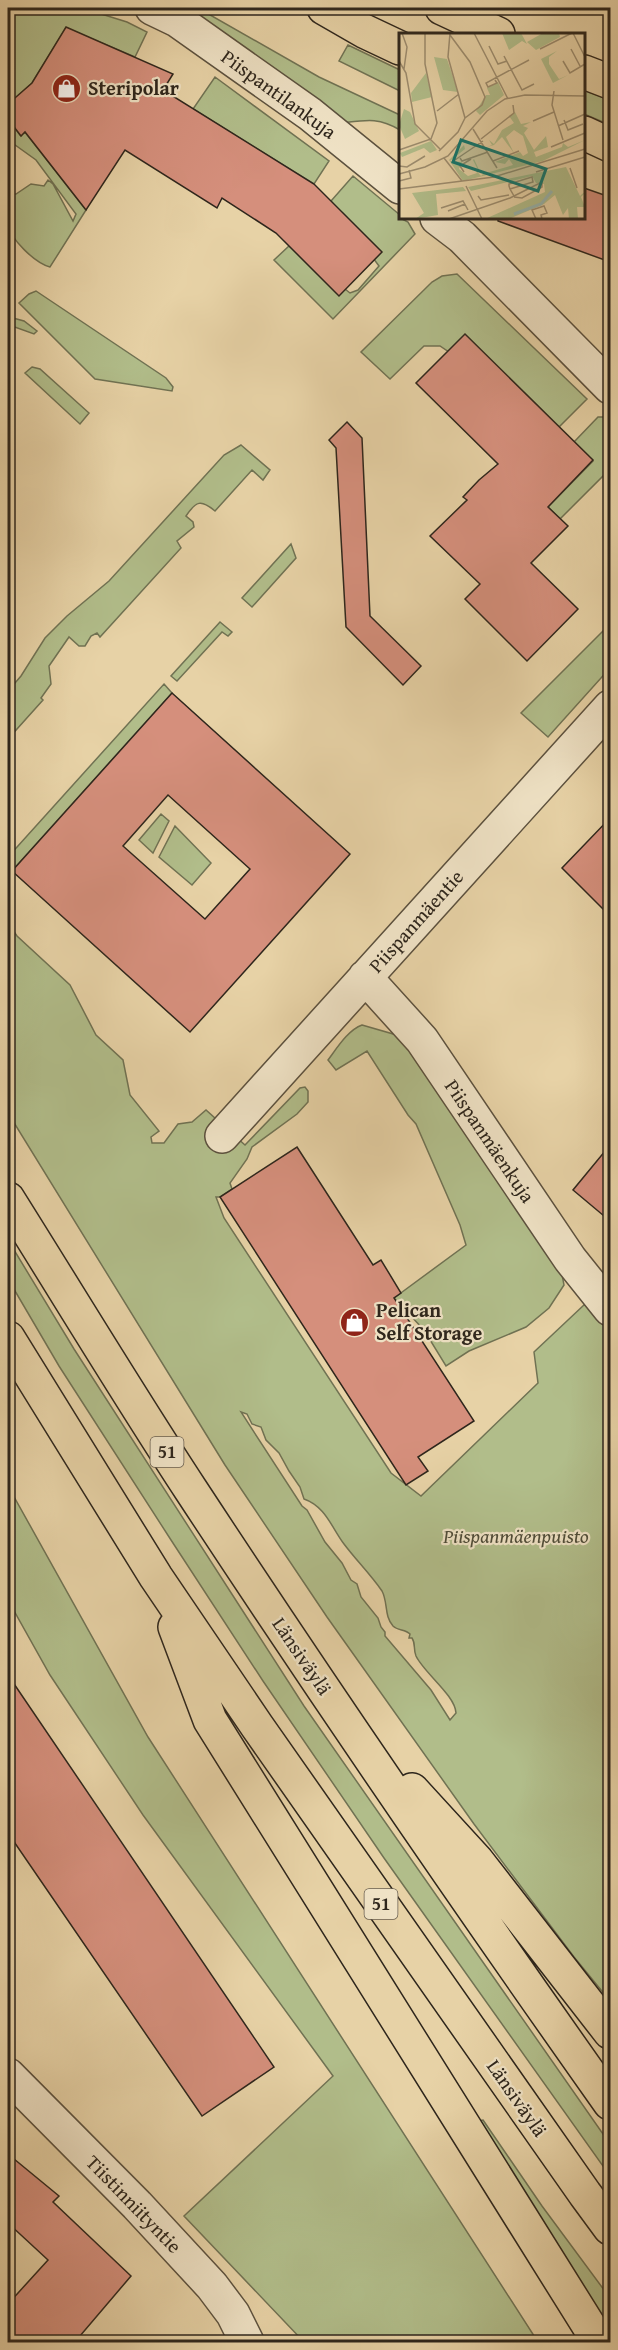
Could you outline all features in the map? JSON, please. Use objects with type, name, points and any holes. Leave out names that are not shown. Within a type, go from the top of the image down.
[{"type":"main road","points":[[324,8],[399,48]]},
{"type":"main road","points":[[441,8],[496,33]]},
{"type":"main road","points":[[585,72],[610,82]]},
{"type":"main road","points":[[585,133],[610,145]]},
{"type":"main road","name":"Länsiväylä","points":[[8,1199],[190,1488],[332,1702],[459,1889],[610,2103]]},
{"type":"main road","name":"Länsiväylä","points":[[8,1338],[156,1577],[257,1726],[610,2228]]},
{"type":"main road","points":[[156,1577],[210,1720],[598,2343]]},
{"type":"main road","points":[[332,1702],[477,1861],[610,2032]]},
{"type":"street","name":"Piispantilankuja","points":[[152,8],[177,20],[310,114],[399,186]]},
{"type":"street","points":[[438,219],[462,237],[610,387]]},
{"type":"street","name":"Piispanmäentie","points":[[222,1136],[610,707]]},
{"type":"street","name":"Piispanmäenkuja","points":[[365,977],[422,1040],[570,1259],[610,1309]]},
{"type":"street","name":"Tiistinniityntie","points":[[8,2074],[137,2205],[212,2286],[233,2314],[247,2343]]},
{"type":"green space","points":[[8,8],[82,8],[127,22],[147,32],[135,57],[66,28],[32,83],[8,105]]},
{"type":"green space","points":[[177,8],[198,8],[319,77],[399,115],[399,130],[379,121],[342,123]]},
{"type":"green space","points":[[348,45],[399,70],[399,91],[339,61]]},
{"type":"green space","points":[[215,77],[329,161],[314,184],[193,109]]},
{"type":"green space","points":[[585,90],[610,100],[610,125],[585,114]]},
{"type":"green space","points":[[8,119],[20,135],[25,132],[86,210],[50,267],[31,256],[13,236],[7,221],[8,195],[16,194],[31,184],[44,186],[48,180],[53,184],[73,221],[76,214],[36,160],[11,142],[8,137]]},
{"type":"green space","points":[[353,176],[399,214],[399,219],[408,222],[415,234],[333,319],[274,260],[289,246],[350,293],[358,290],[379,266],[331,201]]},
{"type":"green space","points":[[457,274],[587,399],[559,427],[440,346],[424,346],[390,379],[361,352],[432,282],[442,276]]},
{"type":"green space","points":[[36,291],[166,378],[173,387],[172,391],[95,379],[19,303]]},
{"type":"green space","points":[[8,319],[24,321],[37,331],[34,334],[12,326],[8,327]]},
{"type":"green space","points":[[32,367],[40,369],[89,413],[80,424],[25,373]]},
{"type":"green space","points":[[598,417],[605,417],[610,422],[610,465],[607,472],[560,519],[548,507],[593,461],[574,442]]},
{"type":"green space","points":[[241,445],[270,470],[263,480],[252,470],[215,511],[202,503],[193,507],[186,516],[193,522],[194,527],[177,541],[181,548],[100,637],[97,633],[91,636],[85,646],[79,646],[69,637],[49,666],[51,684],[41,698],[43,700],[8,739],[8,691],[21,676],[45,638],[109,581],[224,455]]},
{"type":"green space","points":[[291,544],[296,558],[252,607],[242,598]]},
{"type":"green space","points":[[220,622],[232,632],[228,636],[222,632],[177,681],[171,676]]},
{"type":"green space","points":[[610,624],[610,668],[548,737],[521,713]]},
{"type":"green space","points":[[164,684],[172,693],[12,871],[8,868],[8,857]]},
{"type":"green space","points":[[161,814],[169,821],[153,853],[139,840]]},
{"type":"green space","points":[[175,826],[211,863],[192,885],[159,857]]},
{"type":"green space","name":"Piispanmäenpuisto","points":[[8,923],[17,936],[70,985],[96,1035],[123,1060],[130,1095],[159,1131],[151,1137],[152,1143],[164,1143],[178,1124],[192,1122],[206,1110],[245,1145],[300,1088],[305,1087],[308,1091],[308,1102],[297,1114],[252,1147],[247,1159],[230,1183],[232,1189],[216,1197],[224,1218],[391,1473],[421,1496],[538,1383],[534,1352],[585,1304],[610,1330],[610,2001],[474,1824],[327,1617],[225,1465],[8,1113]],"holes":[[[241,1412],[247,1414],[252,1424],[261,1427],[266,1440],[279,1453],[300,1487],[304,1499],[323,1512],[344,1544],[382,1591],[390,1622],[395,1628],[410,1634],[409,1638],[413,1640],[415,1653],[420,1663],[454,1706],[456,1713],[450,1720],[431,1690],[385,1636],[378,1618],[361,1597],[357,1584],[351,1580],[342,1563],[325,1542],[307,1510],[302,1506]]]},
{"type":"green space","points":[[362,1025],[400,1036],[561,1269],[564,1285],[549,1308],[526,1327],[469,1351],[446,1366],[424,1330],[394,1298],[466,1245],[460,1225],[416,1124],[367,1051],[336,1070],[328,1060],[347,1035]]},
{"type":"green space","points":[[8,1240],[74,1349],[304,1706],[610,2144],[610,2176],[384,1858],[263,1681],[59,1366],[8,1279]]},
{"type":"green space","points":[[8,1486],[148,1737],[538,2342],[304,2342],[184,2216],[333,2076],[143,1815],[50,1675],[8,1600]]},
{"type":"green space","points":[[483,2120],[542,2206],[610,2298],[610,2337],[477,2121]]},
{"type":"building","points":[[66,27],[173,74],[163,90],[314,184],[382,252],[339,296],[276,233],[222,198],[217,208],[125,150],[86,210],[25,132],[21,136],[8,119],[8,104],[32,83]]},
{"type":"building","points":[[585,188],[610,197],[610,262],[498,221],[498,219],[585,219]]},
{"type":"building","points":[[465,334],[593,460],[548,507],[568,526],[531,563],[578,609],[527,661],[465,599],[480,584],[430,536],[467,500],[463,497],[479,480],[498,464],[416,383]]},
{"type":"building","points":[[347,422],[362,438],[370,616],[421,666],[403,685],[346,627],[336,448],[329,440]]},
{"type":"building","points":[[172,693],[350,854],[190,1032],[12,871]],"holes":[[[168,795],[250,869],[205,919],[123,846]]]},
{"type":"building","points":[[610,818],[610,916],[562,868]]},
{"type":"building","points":[[610,1145],[610,1221],[573,1190]]},
{"type":"building","name":"Pelican Self Storage","points":[[297,1147],[373,1265],[381,1260],[401,1293],[394,1298],[474,1421],[418,1457],[428,1471],[406,1485],[220,1197]]},
{"type":"building","points":[[8,1675],[274,2067],[202,2116],[8,1833]]},
{"type":"building","points":[[8,2154],[59,2196],[53,2202],[131,2276],[74,2343],[8,2343],[8,2304],[48,2260],[8,2223]]},
{"type":"place","name":"Steripolar","points":[[67,88]]},
{"type":"place","name":"Pelican Self Storage","points":[[355,1322]]}]
